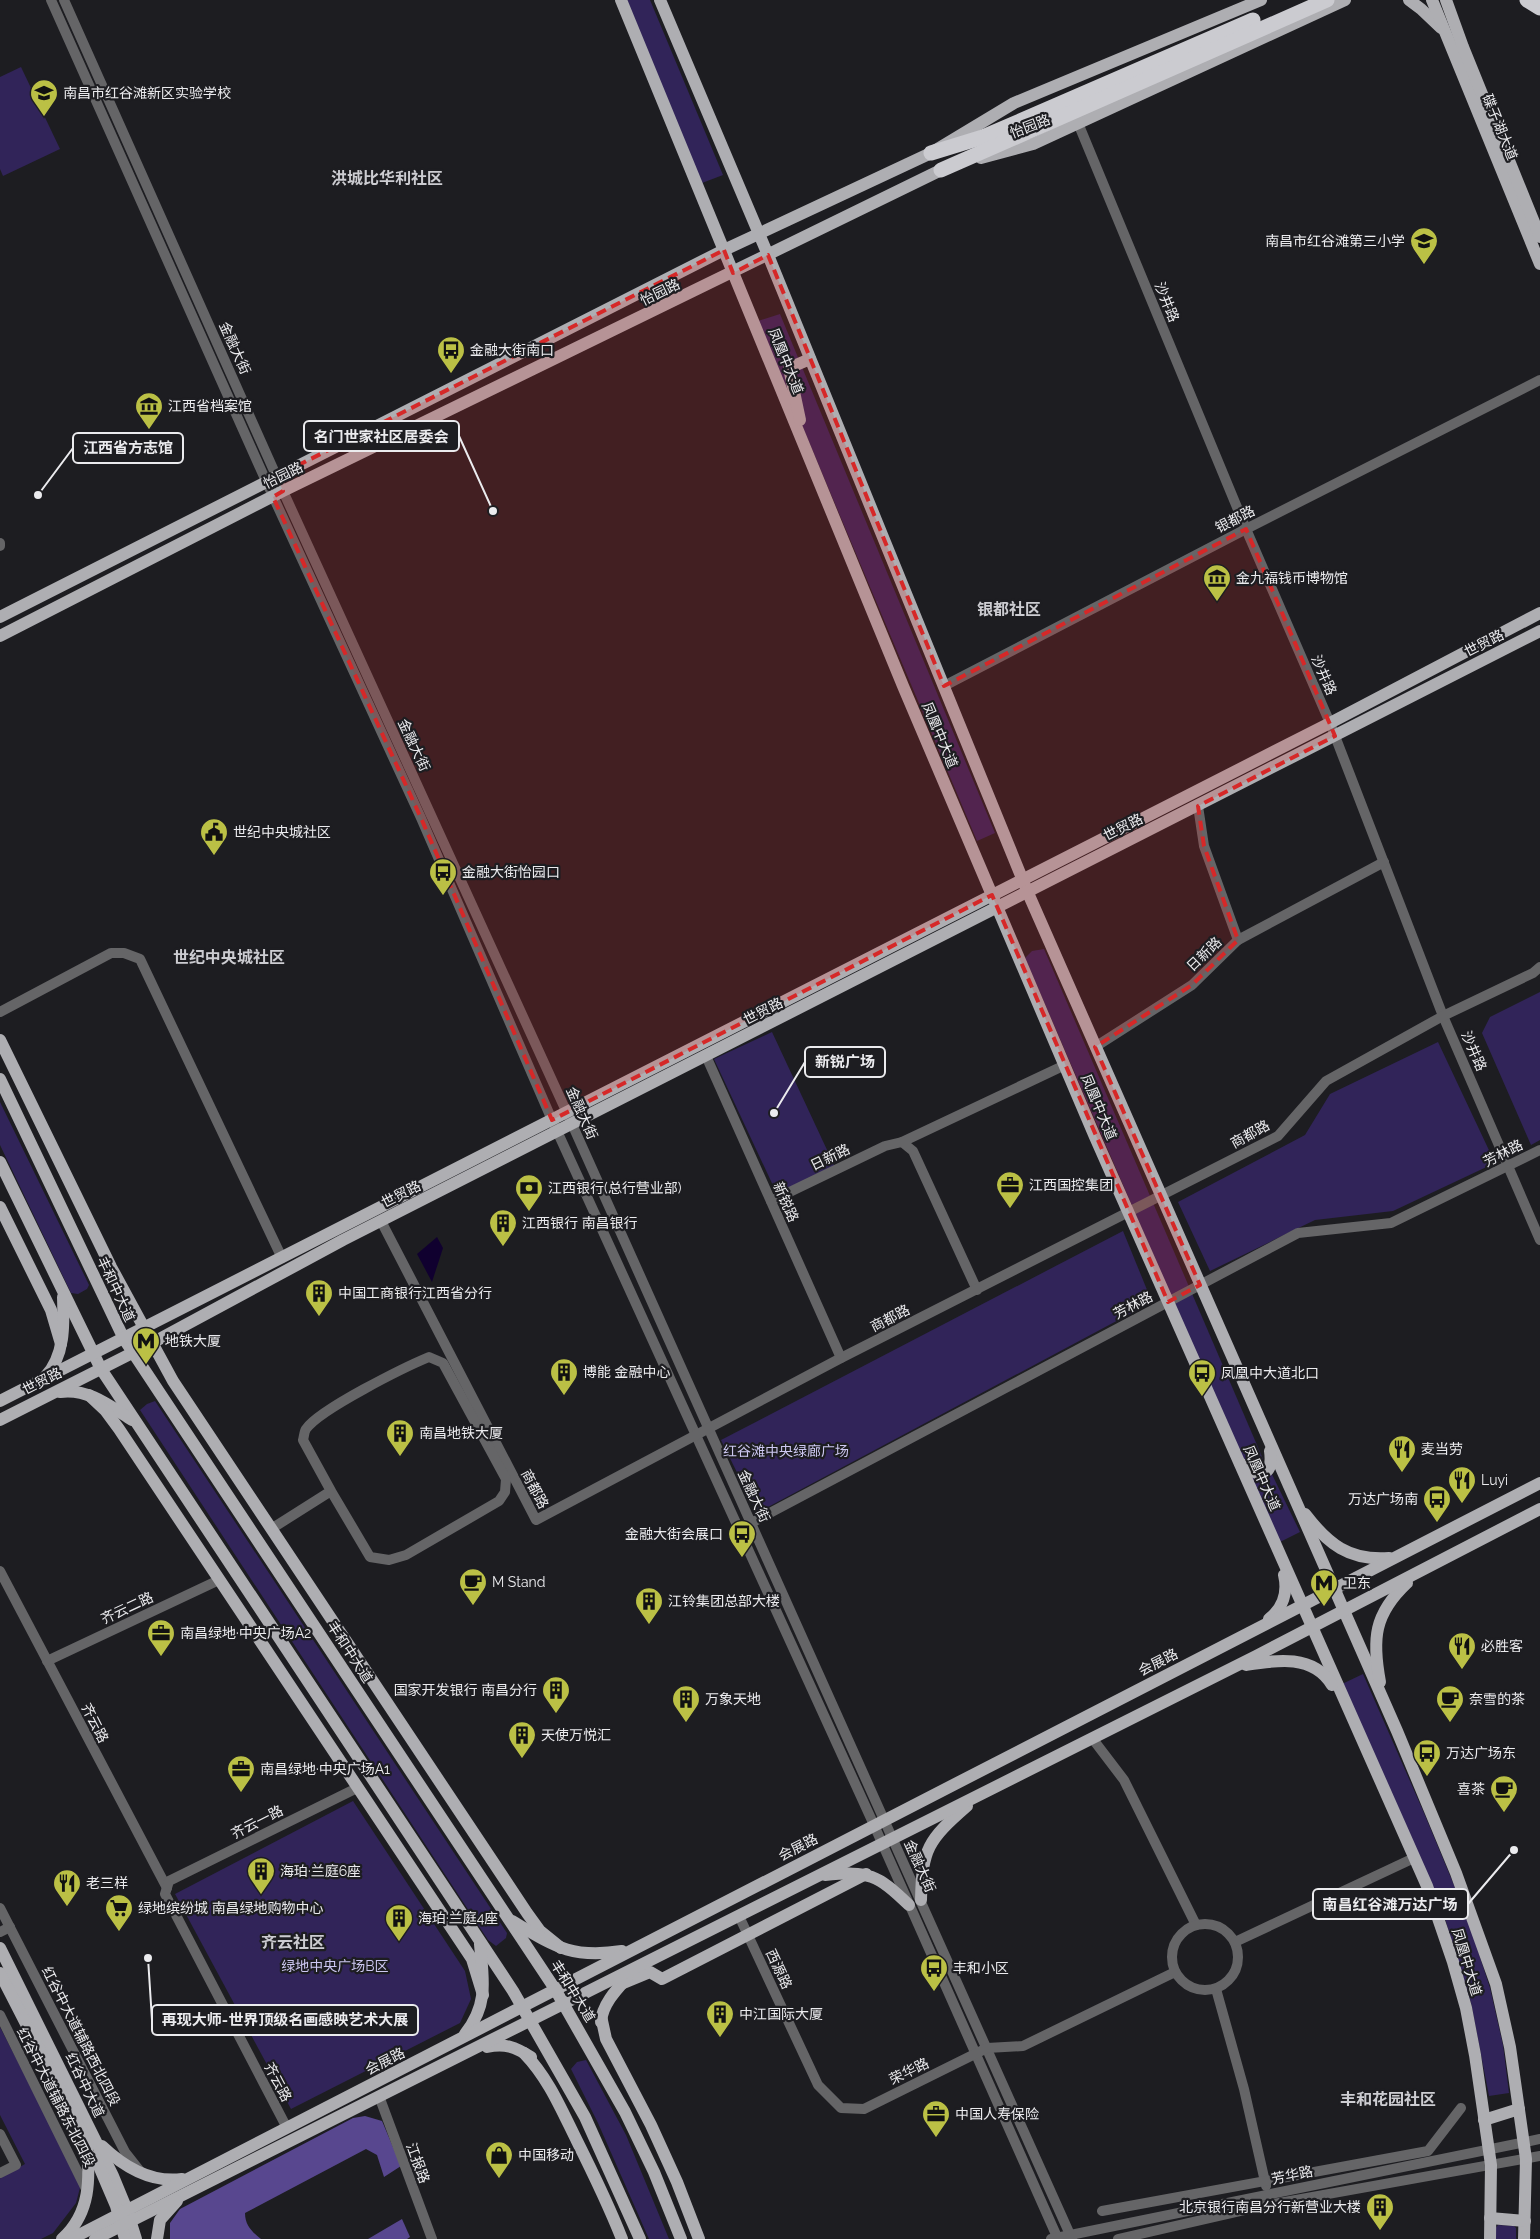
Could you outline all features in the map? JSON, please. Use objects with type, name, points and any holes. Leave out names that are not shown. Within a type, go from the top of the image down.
[{"type":"highway","points":[[931,154],[983,137],[1304,4],[1327,0]]},
{"type":"highway","points":[[941,170],[1304,4],[1334,0]]},
{"type":"highway","points":[[1527,0],[1540,8]]},
{"type":"main road","name":"凤凰中大道","points":[[621,0],[992,895],[1301,1606],[1430,1895],[1466,2008],[1475,2055],[1491,2165],[1490,2239]]},
{"type":"main road","name":"凤凰中大道","points":[[660,0],[759,233],[1022,880],[1384,1702],[1456,1873],[1496,1984],[1510,2047],[1526,2159],[1524,2239]]},
{"type":"main road","name":"怡园路","points":[[0,617],[724,250],[931,154],[1014,103],[1261,0]]},
{"type":"main road","name":"怡园路","points":[[0,636],[278,494],[941,170],[1033,144],[1345,0]]},
{"type":"main road","points":[[1409,0],[1446,33]]},
{"type":"main road","name":"碟子湖大道","points":[[1432,0],[1540,264]]},
{"type":"main road","name":"碟子湖大道","points":[[1446,0],[1540,237]]},
{"type":"main road","points":[[1454,0],[1454,22]]},
{"type":"main road","points":[[807,452],[789,368],[810,359]]},
{"type":"main road","name":"世贸路","points":[[0,1420],[48,1394],[152,1343],[569,1118],[992,895],[1330,723],[1540,613]]},
{"type":"main road","name":"世贸路","points":[[569,1118],[706,1056],[1540,631]]},
{"type":"main road","points":[[0,1040],[110,1267],[173,1381],[527,1913],[540,1931],[561,1948]]},
{"type":"main road","name":"丰和中大道","points":[[0,1079],[124,1339],[555,1989],[604,2074],[654,2172],[681,2239]]},
{"type":"main road","name":"世贸路","points":[[0,1401],[282,1258],[554,1126]]},
{"type":"main road","points":[[0,1162],[101,1369],[522,2007],[585,2117],[640,2239]]},
{"type":"main road","points":[[0,1207],[51,1310],[61,1344]]},
{"type":"main road","points":[[43,1380],[54,1368],[61,1344],[64,1327],[63,1292]]},
{"type":"main road","points":[[48,1394],[73,1390],[89,1395],[109,1405],[138,1424]]},
{"type":"main road","points":[[89,1395],[105,1410],[119,1429],[472,1959],[483,1995]]},
{"type":"main road","points":[[1238,1462],[1254,1474],[1267,1472],[1272,1461],[1268,1442]]},
{"type":"main road","name":"会展路","points":[[95,2239],[124,2218],[192,2177],[1540,1483]]},
{"type":"main road","points":[[1294,1501],[1316,1528],[1334,1545],[1364,1558],[1396,1557]]},
{"type":"main road","name":"会展路","points":[[70,2239],[184,2194],[1236,1666],[1540,1509]]},
{"type":"main road","points":[[1248,1633],[1272,1617],[1283,1603],[1285,1578],[1277,1551]]},
{"type":"main road","points":[[1384,1702],[1376,1660],[1375,1644],[1378,1621],[1393,1596],[1425,1568]]},
{"type":"main road","points":[[1236,1666],[1291,1660],[1304,1663],[1320,1672],[1330,1682],[1360,1739]]},
{"type":"main road","points":[[817,1876],[852,1873],[866,1874],[878,1878],[915,1902],[925,1855],[932,1842],[944,1826],[981,1794]]},
{"type":"main road","points":[[621,1984],[650,1972],[662,1979],[866,1874]]},
{"type":"main road","points":[[508,1919],[561,1948],[578,1953],[600,1954],[632,1950]]},
{"type":"main road","points":[[462,2038],[476,2021],[483,1995],[480,1941]]},
{"type":"main road","name":"红谷中大道","points":[[0,1948],[91,2142],[124,2218],[136,2239]]},
{"type":"main road","points":[[604,2074],[599,2040],[601,2016],[608,2000],[636,1967]]},
{"type":"main road","name":"红谷中大道","points":[[0,1973],[91,2142]]},
{"type":"main road","points":[[601,2016],[606,2039],[651,2125],[677,2182],[699,2239]]},
{"type":"main road","points":[[467,2052],[499,2044],[524,2053],[544,2064],[564,2081]]},
{"type":"main road","points":[[524,2053],[540,2070],[549,2084],[594,2175],[622,2239]]},
{"type":"main road","points":[[1484,2120],[1519,2109]]},
{"type":"main road","points":[[62,2239],[79,2221],[88,2191],[91,2142],[120,2162],[142,2173],[169,2181],[192,2177]]},
{"type":"main road","points":[[158,2237],[160,2220],[184,2194]]},
{"type":"main road","name":"红谷中大道","points":[[124,2218],[125,2239]]},
{"type":"main road","points":[[1490,2218],[1525,2221]]},
{"type":"street","name":"金融大街","points":[[51,0],[272,479]]},
{"type":"street","name":"金融大街","points":[[64,0],[554,1126],[695,1435],[888,1841],[915,1902],[975,2054],[1056,2238]]},
{"type":"street","name":"沙井路","points":[[1078,123],[1246,529],[1330,723],[1444,1016],[1540,1240]]},
{"type":"street","name":"银都路","points":[[944,686],[1246,529],[1540,380]]},
{"type":"street","name":"金融大街","points":[[278,494],[569,1118],[751,1523],[879,1822]]},
{"type":"street","name":"日新路","points":[[1095,1047],[1192,985],[1238,940],[1204,846],[1198,806]]},
{"type":"street","points":[[1238,940],[1384,862]]},
{"type":"street","points":[[0,1012],[111,953],[124,953],[140,959],[282,1258]]},
{"type":"street","name":"商都路","points":[[381,1221],[536,1520],[841,1358],[1278,1136],[1326,1082],[1444,1016],[1532,973],[1540,967]]},
{"type":"street","name":"新锐路","points":[[706,1056],[841,1358]]},
{"type":"street","name":"日新路","points":[[771,1201],[885,1146],[902,1142],[1065,1065]]},
{"type":"street","points":[[902,1142],[913,1151],[977,1290]]},
{"type":"street","name":"芳林路","points":[[751,1523],[1298,1233],[1391,1223],[1540,1150]]},
{"type":"street","points":[[429,1357],[443,1363],[506,1479],[505,1492],[499,1501],[406,1555],[389,1560],[370,1557],[331,1491],[303,1440],[306,1430],[323,1414],[411,1364],[429,1357]]},
{"type":"street","points":[[271,1529],[331,1491]]},
{"type":"street","name":"齐云路","points":[[0,1571],[168,1885],[165,1894],[287,2128]]},
{"type":"street","name":"齐云二路","points":[[47,1661],[219,1580]]},
{"type":"street","points":[[1092,1738],[1124,1780],[1196,1925]]},
{"type":"street","name":"齐云一路","points":[[168,1885],[357,1788]]},
{"type":"street","points":[[1235,1942],[1414,1858]]},
{"type":"street","name":"金融大街","points":[[915,1902],[987,2048],[1071,2237]]},
{"type":"street","name":"红谷中大道辅路西北四段","points":[[0,1908],[125,2152],[142,2173]]},
{"type":"street","name":"西源路","points":[[739,1916],[818,2086],[841,2108]]},
{"type":"street","points":[[1205,1924],[1223,1929],[1235,1942],[1238,1953],[1235,1970],[1226,1983],[1216,1989],[1197,1990],[1188,1986],[1175,1972],[1172,1949],[1177,1938],[1186,1930],[1196,1925],[1205,1924]]},
{"type":"street","points":[[0,1932],[10,1927]]},
{"type":"street","points":[[987,2048],[1023,2046],[1175,1972]]},
{"type":"street","points":[[1216,1989],[1244,2089],[1268,2194]]},
{"type":"street","name":"红谷中大道辅路东北四段","points":[[0,2015],[88,2191]]},
{"type":"street","name":"荣华路","points":[[841,2108],[864,2109],[987,2048]]},
{"type":"street","name":"江报路","points":[[379,2096],[432,2239]]},
{"type":"street","points":[[1102,2211],[1428,2151],[1461,2108]]},
{"type":"street","points":[[0,2134],[16,2165],[0,2173]]},
{"type":"street","name":"芳华路","points":[[1056,2238],[1071,2237],[1540,2138]]},
{"type":"street","name":"芳华路","points":[[1118,2239],[1267,2205],[1540,2156]]},
{"type":"highlighted area","points":[[724,250],[733,273],[768,255],[944,686],[1246,529],[1335,736],[1198,806],[1204,846],[1238,940],[1192,985],[1095,1047],[1200,1285],[1168,1302],[992,895],[552,1120],[421,818],[273,497],[283,491],[277,476]]},
{"type":"green space","points":[[627,0],[650,0],[723,175],[702,183]]},
{"type":"green space","points":[[21,67],[60,149],[3,176],[0,169],[0,77]]},
{"type":"green space","points":[[780,314],[995,833],[977,841],[758,321]]},
{"type":"green space","points":[[1044,949],[1263,1459],[1245,1467],[1025,958],[1032,951]]},
{"type":"green space","points":[[1540,992],[1540,1140],[1531,1145],[1482,1033],[1490,1017]]},
{"type":"green space","points":[[772,1032],[835,1167],[777,1194],[714,1059]]},
{"type":"green space","points":[[1438,1042],[1495,1163],[1393,1211],[1315,1220],[1210,1271],[1178,1202],[1305,1135],[1330,1094]]},
{"type":"green space","points":[[0,1102],[89,1285],[87,1289],[78,1294],[71,1293],[0,1145]]},
{"type":"green space","name":"红谷滩中央绿廊广场","points":[[1123,1231],[1152,1302],[757,1513],[721,1440]]},
{"type":"green space","points":[[155,1401],[507,1933],[506,1938],[496,1946],[488,1940],[140,1410],[147,1404]]},
{"type":"green space","points":[[1267,1464],[1300,1532],[1280,1542],[1246,1474]]},
{"type":"green space","points":[[1363,1674],[1466,1914],[1490,1988],[1503,2045],[1509,2093],[1489,2096],[1471,2003],[1442,1909],[1342,1684]]},
{"type":"green space","name":"绿地中央广场B区","points":[[353,1801],[465,1971],[471,1999],[460,2023],[291,2109],[175,1894]]},
{"type":"green space","points":[[0,2027],[81,2184],[76,2203],[53,2233],[41,2239],[0,2239],[0,2178],[25,2164],[0,2115]]},
{"type":"green space","points":[[586,2060],[626,2135],[669,2239],[649,2239],[598,2123],[571,2069],[577,2062]]},
{"type":"green space","points":[[1498,2225],[1514,2226],[1516,2228],[1516,2239],[1494,2239],[1494,2230]]},
{"type":"shaded area","points":[[437,1237],[443,1248],[432,1282],[417,1254]]},
{"type":"shaded area","points":[[365,2116],[382,2121],[401,2166],[384,2177],[377,2155],[366,2149],[245,2213],[246,2221],[250,2228],[261,2239],[170,2239],[170,2223],[180,2209],[353,2118]]},
{"type":"shaded area","points":[[402,2219],[410,2237],[407,2239],[368,2239]]},
{"type":"place","name":"南昌市红谷滩新区实验学校","points":[[44,117]]},
{"type":"place","name":"南昌市红谷滩第三小学","points":[[1424,265]]},
{"type":"place","name":"金融大街南口","points":[[451,374]]},
{"type":"place","name":"江西省档案馆","points":[[149,430]]},
{"type":"place","name":"江西省方志馆","points":[[38,495]]},
{"type":"place","name":"名门世家社区居委会","points":[[493,511]]},
{"type":"place","name":"金九福钱币博物馆","points":[[1217,602]]},
{"type":"place","name":"世纪中央城社区","points":[[214,856]]},
{"type":"place","name":"金融大街怡园口","points":[[443,896]]},
{"type":"place","name":"新锐广场","points":[[774,1113]]},
{"type":"place","name":"江西国控集团","points":[[1010,1209]]},
{"type":"place","name":"江西银行(总行营业部)","points":[[529,1212]]},
{"type":"place","name":"江西银行 南昌银行","points":[[503,1247]]},
{"type":"place","name":"中国工商银行江西省分行","points":[[319,1317]]},
{"type":"place","name":"地铁大厦","points":[[146,1365]]},
{"type":"place","name":"博能 金融中心","points":[[564,1396]]},
{"type":"place","name":"凤凰中大道北口","points":[[1202,1397]]},
{"type":"place","name":"南昌地铁大厦","points":[[400,1457]]},
{"type":"place","name":"麦当劳","points":[[1402,1473]]},
{"type":"place","name":"Luyi","points":[[1462,1504]]},
{"type":"place","name":"万达广场南","points":[[1437,1523]]},
{"type":"place","name":"金融大街会展口","points":[[742,1558]]},
{"type":"place","name":"M Stand","points":[[473,1606]]},
{"type":"place","name":"卫东","points":[[1324,1607]]},
{"type":"place","name":"江铃集团总部大楼","points":[[649,1625]]},
{"type":"place","name":"南昌绿地·中央广场A2","points":[[161,1657]]},
{"type":"place","name":"必胜客","points":[[1462,1670]]},
{"type":"place","name":"国家开发银行 南昌分行","points":[[556,1714]]},
{"type":"place","name":"万象天地","points":[[686,1723]]},
{"type":"place","name":"奈雪的茶","points":[[1450,1723]]},
{"type":"place","name":"天使万悦汇","points":[[522,1759]]},
{"type":"place","name":"万达广场东","points":[[1427,1777]]},
{"type":"place","name":"南昌绿地·中央广场A1","points":[[241,1793]]},
{"type":"place","name":"喜茶","points":[[1504,1813]]},
{"type":"place","name":"南昌红谷滩万达广场","points":[[1514,1850]]},
{"type":"place","name":"海珀·兰庭6座","points":[[261,1895]]},
{"type":"place","name":"老三样","points":[[67,1907]]},
{"type":"place","name":"绿地缤纷城 南昌绿地购物中心","points":[[119,1932]]},
{"type":"place","name":"海珀·兰庭4座","points":[[399,1942]]},
{"type":"place","name":"再现大师-世界顶级名画感映艺术大展","points":[[148,1958]]},
{"type":"place","name":"丰和小区","points":[[934,1992]]},
{"type":"place","name":"中江国际大厦","points":[[720,2038]]},
{"type":"place","name":"中国人寿保险","points":[[936,2138]]},
{"type":"place","name":"中国移动","points":[[499,2179]]},
{"type":"place","name":"北京银行南昌分行新营业大楼","points":[[1380,2231]]},
{"type":"district","name":"洪城比华利社区","points":[[387,178]]},
{"type":"district","name":"银都社区","points":[[1009,609]]},
{"type":"district","name":"世纪中央城社区","points":[[229,957]]},
{"type":"district","name":"齐云社区","points":[[293,1942]]},
{"type":"district","name":"丰和花园社区","points":[[1388,2099]]}]
